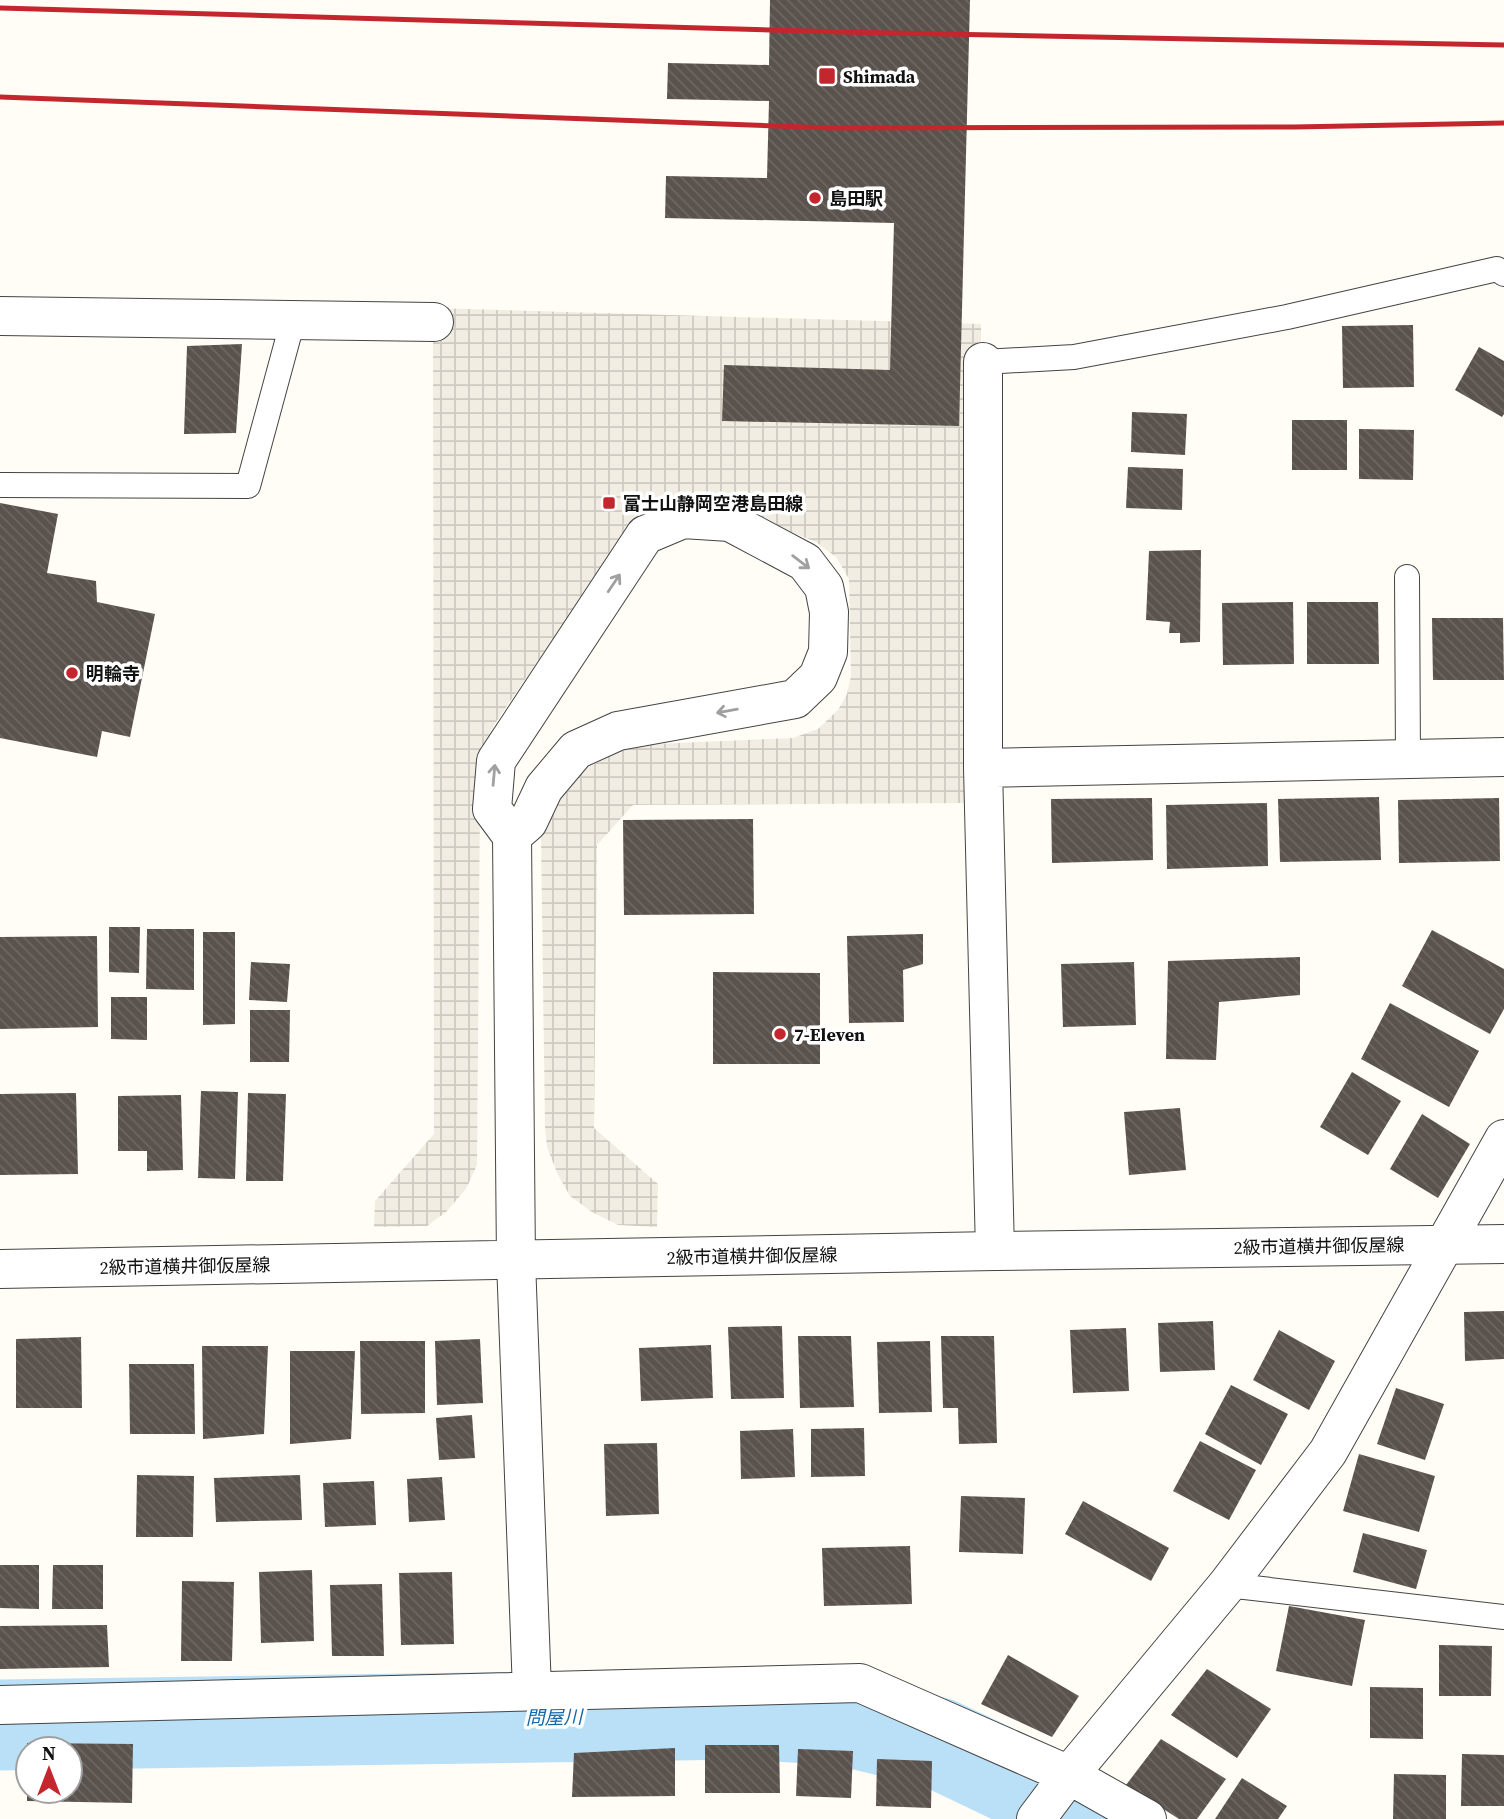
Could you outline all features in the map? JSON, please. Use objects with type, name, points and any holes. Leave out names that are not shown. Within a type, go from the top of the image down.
[{"type":"street","points":[[0,316],[434,322]]},
{"type":"street","points":[[983,362],[983,768],[995,1251]]},
{"type":"street","points":[[512,836],[528,822],[544,788],[576,750],[618,731],[796,699],[818,677],[828,652],[829,612],[824,586],[805,562],[730,522],[683,519],[645,535],[496,761],[492,809],[512,836],[516,1261],[532,1691]]},
{"type":"street","points":[[983,768],[1504,757]]},
{"type":"street","points":[[1036,1819],[1069,1775],[1227,1585],[1328,1452],[1504,1139]]},
{"type":"street","name":"2級市道横井御仮屋線","points":[[0,1269],[1504,1244]]},
{"type":"street","points":[[0,1704],[860,1683],[1069,1775],[1147,1819]]},
{"type":"lane","points":[[983,362],[1074,357],[1287,317],[1497,269],[1504,274]]},
{"type":"lane","points":[[0,485],[248,486],[293,320]]},
{"type":"lane","points":[[1407,577],[1408,759]]},
{"type":"lane","points":[[1227,1585],[1504,1616]]},
{"type":"shaded area","points":[[433,308],[981,324],[981,344],[974,344],[968,803],[633,805],[597,845],[594,1128],[658,1184],[657,1227],[618,1225],[592,1212],[570,1196],[547,1147],[541,835],[565,784],[588,767],[620,751],[655,744],[793,738],[818,729],[838,710],[847,694],[851,676],[849,579],[836,557],[816,542],[710,499],[677,499],[654,505],[634,520],[494,725],[485,747],[480,798],[477,1165],[466,1189],[446,1212],[427,1226],[374,1227],[375,1201],[434,1134]]},
{"type":"building","name":"島田駅","points":[[770,0],[970,0],[959,426],[722,421],[724,365],[890,370],[894,223],[665,218],[666,176],[767,178],[769,101],[667,99],[668,63],[769,65]]},
{"type":"building","points":[[1413,325],[1414,387],[1343,388],[1342,326]]},
{"type":"building","points":[[242,344],[236,433],[184,434],[187,346]]},
{"type":"building","points":[[1479,347],[1504,361],[1502,417],[1455,390]]},
{"type":"building","points":[[1132,412],[1187,414],[1185,455],[1131,452]]},
{"type":"building","points":[[1292,420],[1347,420],[1347,470],[1292,470]]},
{"type":"building","points":[[1359,429],[1414,430],[1413,480],[1359,479]]},
{"type":"building","points":[[1128,467],[1183,469],[1182,510],[1126,508]]},
{"type":"building","name":"明輪寺","points":[[0,503],[58,514],[47,573],[96,581],[97,602],[155,614],[130,737],[102,731],[97,757],[0,738]]},
{"type":"building","points":[[1201,550],[1200,642],[1180,643],[1180,633],[1169,633],[1170,622],[1146,620],[1149,551]]},
{"type":"building","points":[[1293,602],[1294,664],[1223,665],[1222,603]]},
{"type":"building","points":[[1307,602],[1378,602],[1379,664],[1307,664]]},
{"type":"building","points":[[1432,618],[1503,618],[1504,680],[1433,680]]},
{"type":"building","points":[[1379,797],[1381,860],[1280,862],[1278,799]]},
{"type":"building","points":[[1152,798],[1153,860],[1052,863],[1051,799]]},
{"type":"building","points":[[1499,798],[1500,861],[1399,863],[1398,800]]},
{"type":"building","points":[[1267,803],[1268,866],[1167,869],[1166,805]]},
{"type":"building","points":[[753,819],[754,914],[624,915],[623,820]]},
{"type":"building","points":[[109,927],[140,927],[139,973],[109,972]]},
{"type":"building","points":[[147,929],[194,929],[194,990],[146,989]]},
{"type":"building","points":[[1432,930],[1504,969],[1504,1009],[1490,1034],[1402,986]]},
{"type":"building","points":[[203,932],[235,932],[235,1024],[203,1025]]},
{"type":"building","points":[[923,934],[923,964],[903,970],[904,1022],[849,1023],[847,936]]},
{"type":"building","points":[[97,936],[98,1027],[0,1029],[0,937]]},
{"type":"building","points":[[1300,957],[1300,995],[1219,1002],[1216,1060],[1166,1059],[1168,961]]},
{"type":"building","points":[[251,962],[290,964],[287,1002],[249,1000]]},
{"type":"building","points":[[1134,962],[1136,1025],[1063,1027],[1061,964]]},
{"type":"building","points":[[713,972],[820,973],[820,1064],[713,1064]]},
{"type":"building","points":[[111,997],[147,997],[147,1040],[111,1039]]},
{"type":"building","points":[[1390,1003],[1479,1051],[1449,1107],[1361,1059]]},
{"type":"building","points":[[250,1010],[290,1010],[289,1062],[250,1062]]},
{"type":"building","points":[[1352,1072],[1401,1101],[1368,1155],[1320,1127]]},
{"type":"building","points":[[201,1091],[238,1092],[235,1179],[198,1178]]},
{"type":"building","points":[[76,1093],[78,1174],[0,1175],[0,1094]]},
{"type":"building","points":[[248,1093],[286,1094],[283,1181],[246,1181]]},
{"type":"building","points":[[181,1095],[183,1170],[147,1171],[147,1151],[118,1151],[118,1096]]},
{"type":"building","points":[[1180,1108],[1186,1170],[1129,1175],[1124,1112]]},
{"type":"building","points":[[1422,1114],[1470,1144],[1438,1198],[1390,1169]]},
{"type":"building","points":[[1504,1311],[1504,1359],[1465,1361],[1464,1312]]},
{"type":"building","points":[[1213,1321],[1215,1370],[1160,1372],[1158,1323]]},
{"type":"building","points":[[782,1326],[784,1398],[731,1399],[728,1327]]},
{"type":"building","points":[[1126,1328],[1129,1391],[1073,1393],[1070,1330]]},
{"type":"building","points":[[1279,1330],[1335,1361],[1309,1410],[1253,1380]]},
{"type":"building","points":[[798,1336],[851,1336],[854,1407],[800,1408]]},
{"type":"building","points":[[941,1336],[994,1336],[997,1443],[959,1444],[958,1408],[943,1408]]},
{"type":"building","points":[[81,1337],[82,1408],[16,1408],[16,1339]]},
{"type":"building","points":[[480,1339],[483,1403],[437,1405],[435,1341]]},
{"type":"building","points":[[360,1341],[425,1341],[425,1413],[361,1414]]},
{"type":"building","points":[[930,1341],[932,1412],[879,1413],[877,1342]]},
{"type":"building","points":[[711,1345],[713,1398],[641,1401],[639,1348]]},
{"type":"building","points":[[202,1346],[268,1346],[264,1434],[203,1439]]},
{"type":"building","points":[[290,1351],[355,1351],[351,1439],[290,1444]]},
{"type":"building","points":[[129,1364],[194,1364],[195,1434],[130,1434]]},
{"type":"building","points":[[1231,1385],[1288,1414],[1261,1465],[1205,1434]]},
{"type":"building","points":[[1396,1388],[1444,1404],[1425,1460],[1377,1444]]},
{"type":"building","points":[[472,1415],[475,1458],[439,1460],[436,1418]]},
{"type":"building","points":[[864,1428],[865,1476],[811,1477],[811,1429]]},
{"type":"building","points":[[793,1429],[795,1477],[741,1479],[740,1431]]},
{"type":"building","points":[[1200,1441],[1256,1470],[1229,1520],[1173,1491]]},
{"type":"building","points":[[657,1443],[659,1514],[606,1516],[604,1444]]},
{"type":"building","points":[[1359,1454],[1435,1476],[1419,1532],[1343,1511]]},
{"type":"building","points":[[137,1475],[194,1476],[193,1537],[136,1537]]},
{"type":"building","points":[[300,1475],[302,1520],[216,1522],[214,1478]]},
{"type":"building","points":[[442,1477],[445,1520],[409,1522],[407,1479]]},
{"type":"building","points":[[374,1481],[376,1525],[325,1527],[323,1483]]},
{"type":"building","points":[[961,1496],[1025,1498],[1023,1554],[959,1552]]},
{"type":"building","points":[[1083,1501],[1169,1548],[1151,1581],[1065,1534]]},
{"type":"building","points":[[1363,1533],[1427,1550],[1416,1589],[1353,1572]]},
{"type":"building","points":[[910,1546],[912,1604],[824,1606],[822,1548]]},
{"type":"building","points":[[0,1565],[39,1565],[39,1609],[0,1608]]},
{"type":"building","points":[[53,1565],[103,1565],[103,1609],[52,1609]]},
{"type":"building","points":[[312,1570],[314,1641],[261,1643],[259,1572]]},
{"type":"building","points":[[452,1572],[454,1644],[401,1645],[399,1573]]},
{"type":"building","points":[[182,1581],[234,1582],[232,1661],[181,1661]]},
{"type":"building","points":[[382,1584],[384,1656],[332,1656],[330,1585]]},
{"type":"building","points":[[1289,1606],[1365,1620],[1352,1686],[1276,1671]]},
{"type":"building","points":[[107,1625],[109,1667],[0,1669],[0,1626]]},
{"type":"building","points":[[1439,1645],[1492,1646],[1491,1696],[1439,1696]]},
{"type":"building","points":[[1008,1655],[1079,1696],[1052,1737],[981,1704]]},
{"type":"building","points":[[1207,1669],[1271,1709],[1237,1758],[1171,1715]]},
{"type":"building","points":[[1370,1687],[1423,1688],[1423,1739],[1370,1738]]},
{"type":"building","points":[[1161,1739],[1226,1779],[1197,1819],[1179,1819],[1126,1785]]},
{"type":"building","points":[[84,1744],[133,1744],[132,1803],[84,1802]]},
{"type":"building","points":[[705,1745],[779,1745],[780,1793],[705,1793]]},
{"type":"building","points":[[675,1748],[675,1796],[572,1797],[574,1753]]},
{"type":"building","points":[[798,1749],[853,1751],[851,1798],[796,1796]]},
{"type":"building","points":[[1462,1754],[1504,1755],[1504,1806],[1461,1806]]},
{"type":"building","points":[[877,1759],[932,1761],[931,1808],[876,1806]]},
{"type":"building","points":[[1394,1774],[1446,1775],[1446,1819],[1393,1819]]},
{"type":"building","points":[[1242,1778],[1287,1806],[1278,1819],[1215,1819]]},
{"type":"waterway","name":"問屋川","points":[[0,1725],[742,1714],[842,1720],[938,1743],[1028,1786],[1087,1819]]},
{"type":"waterway","points":[[1004,1819],[1028,1786]]},
{"type":"railway","points":[[0,8],[841,32],[1504,45]]},
{"type":"railway","points":[[0,97],[831,128],[1294,127],[1504,123]]},
{"type":"place","name":"Shimada","points":[[827,76]]},
{"type":"place","name":"島田駅","points":[[815,198]]},
{"type":"place","name":"富士山静岡空港島田線","points":[[609,503]]},
{"type":"place","name":"明輪寺","points":[[72,673]]},
{"type":"place","name":"7-Eleven","points":[[780,1034]]}]
